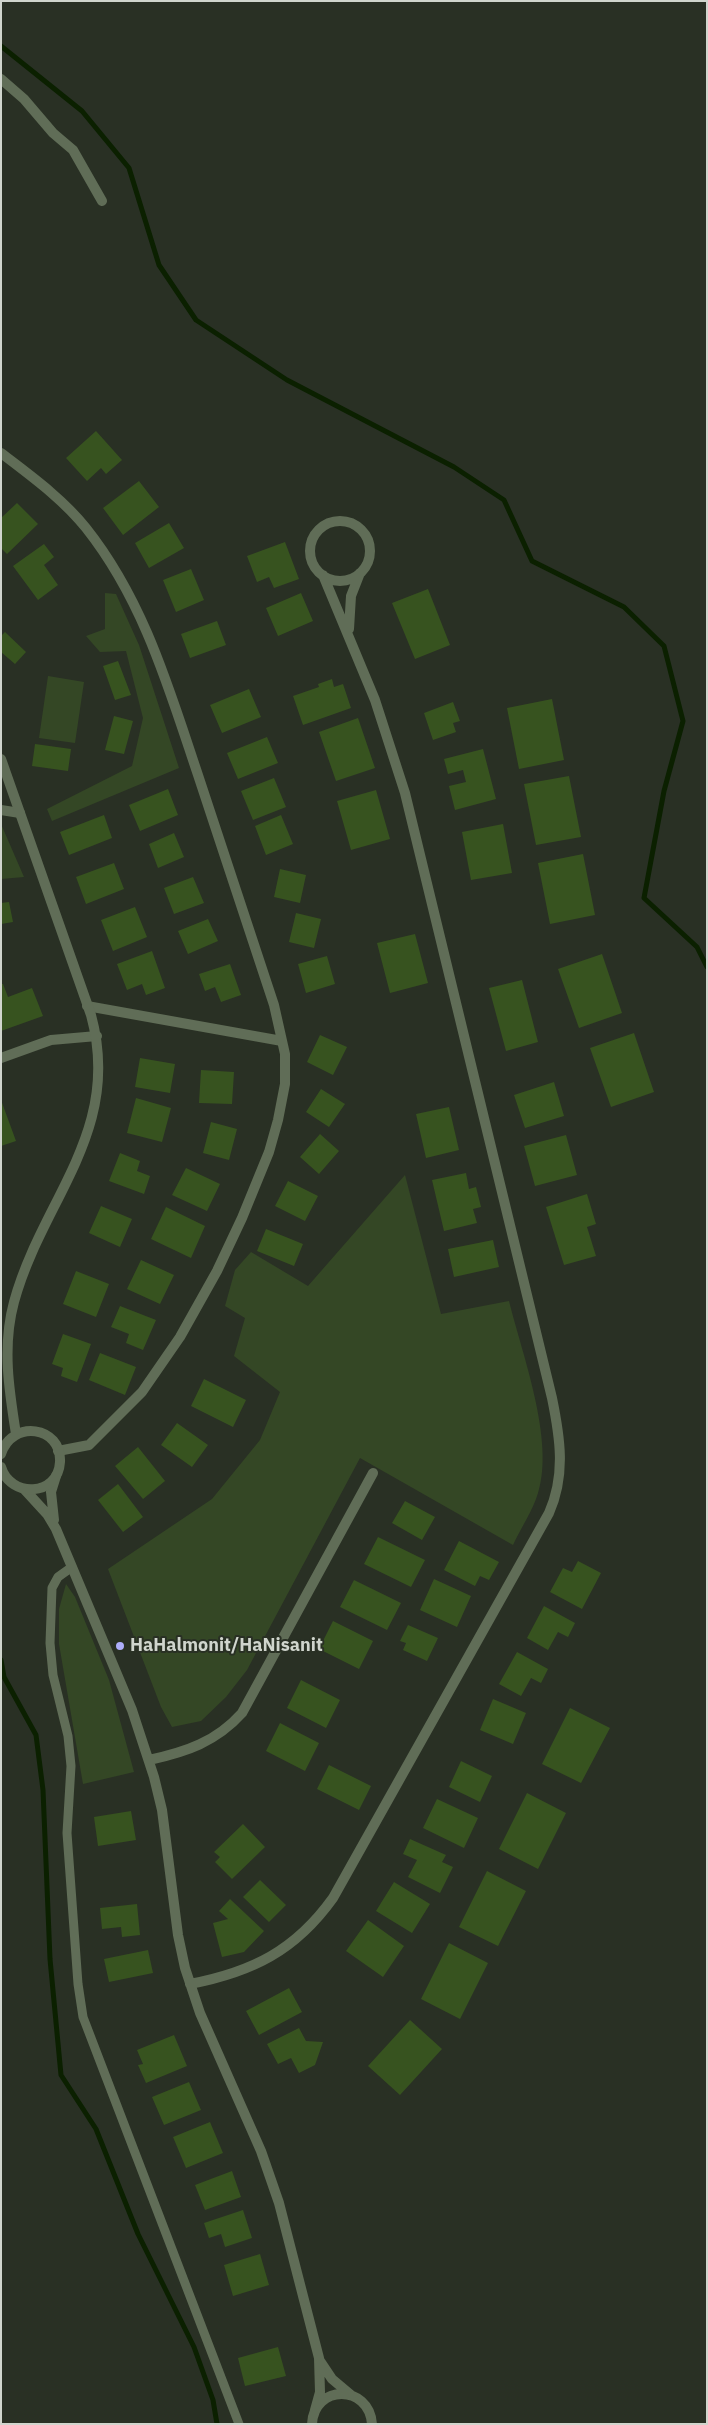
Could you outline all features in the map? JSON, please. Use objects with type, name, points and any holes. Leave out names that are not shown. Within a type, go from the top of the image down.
[{"type":"street","points":[[1,79],[24,99],[54,133],[73,150],[102,201]]},
{"type":"street","points":[[1,453],[52,493],[85,527],[110,561],[132,597],[164,673],[274,1005],[285,1054],[285,1084],[269,1152],[242,1218],[217,1271],[180,1337],[142,1392],[89,1445],[58,1451]]},
{"type":"street","points":[[190,1984],[240,1972],[269,1958],[297,1939],[322,1913],[333,1898],[549,1513],[559,1483],[560,1449],[552,1398],[415,832],[383,723],[351,640],[322,575],[312,561],[312,542],[322,528],[340,522],[358,528],[368,542],[368,561],[354,584],[349,603],[351,640]]},
{"type":"street","points":[[322,575],[335,580],[345,580],[361,572]]},
{"type":"street","points":[[1,759],[97,1036],[97,1090],[89,1132],[23,1276],[10,1318],[8,1374],[16,1434]]},
{"type":"street","points":[[1,810],[20,813]]},
{"type":"street","points":[[87,1006],[282,1041]]},
{"type":"street","points":[[1,1058],[51,1040],[97,1036]]},
{"type":"street","points":[[1,1454],[6,1443],[16,1434],[25,1431],[40,1432],[51,1440],[58,1451],[60,1465],[51,1497],[56,1529]]},
{"type":"street","points":[[1,1467],[9,1481],[25,1490],[47,1514],[56,1529],[132,1710],[149,1760],[162,1810],[180,1946],[190,1984],[271,2178],[319,2358],[328,2375],[366,2406],[372,2424]]},
{"type":"street","points":[[149,1760],[188,1751],[209,1742],[227,1729],[242,1713],[373,1473]]},
{"type":"street","points":[[25,1490],[44,1487],[57,1474]]},
{"type":"street","points":[[312,2424],[320,2392],[319,2358]]},
{"type":"street","points":[[315,2410],[328,2397],[342,2394],[351,2395]]},
{"type":"lane","points":[[72,1567],[58,1577],[52,1588],[50,1643],[54,1675],[68,1736],[70,1759],[67,1833],[78,1984],[83,2017],[239,2424]]},
{"type":"green space","points":[[105,593],[116,594],[139,645],[179,768],[52,821],[47,809],[132,766],[143,718],[126,651],[100,652],[86,636],[105,629]]},
{"type":"green space","points":[[48,676],[84,682],[75,743],[39,738]]},
{"type":"green space","points":[[1,824],[24,877],[1,879]]},
{"type":"green space","points":[[405,1175],[441,1314],[509,1301],[535,1397],[540,1423],[542,1472],[538,1493],[533,1506],[513,1545],[360,1458],[247,1670],[226,1697],[201,1721],[172,1727],[161,1707],[108,1569],[212,1499],[260,1440],[280,1392],[234,1356],[245,1318],[225,1306],[235,1270],[251,1252],[308,1286]]},
{"type":"green space","points":[[66,1584],[75,1597],[109,1680],[134,1772],[83,1784],[59,1644],[59,1609]]},
{"type":"building","points":[[96,431],[122,460],[106,474],[101,468],[87,481],[66,458]]},
{"type":"building","points":[[139,481],[159,507],[123,535],[103,508]]},
{"type":"building","points":[[17,503],[38,524],[7,554],[1,548],[1,518]]},
{"type":"building","points":[[169,523],[184,548],[149,568],[135,543]]},
{"type":"building","points":[[285,542],[299,579],[274,588],[269,577],[257,582],[247,556]]},
{"type":"building","points":[[44,544],[54,557],[44,565],[58,585],[38,600],[13,566]]},
{"type":"building","points":[[191,569],[204,600],[176,612],[163,580]]},
{"type":"building","points":[[428,589],[450,645],[415,659],[392,603]]},
{"type":"building","points":[[301,593],[313,621],[278,636],[266,608]]},
{"type":"building","points":[[217,621],[226,645],[190,658],[181,634]]},
{"type":"building","points":[[5,632],[26,652],[15,664],[1,652],[1,636]]},
{"type":"building","points":[[118,661],[131,695],[115,700],[103,666]]},
{"type":"building","points":[[332,679],[334,687],[343,684],[351,708],[303,725],[293,696],[319,687],[318,684]]},
{"type":"building","points":[[249,689],[261,717],[222,733],[210,705]]},
{"type":"building","points":[[552,699],[564,760],[519,769],[507,708]]},
{"type":"building","points":[[453,702],[460,721],[453,723],[456,732],[433,740],[424,713]]},
{"type":"building","points":[[114,716],[133,721],[124,754],[105,750]]},
{"type":"building","points":[[358,718],[375,768],[336,781],[319,732]]},
{"type":"building","points":[[267,737],[278,763],[238,779],[227,753]]},
{"type":"building","points":[[35,744],[71,749],[68,771],[32,766]]},
{"type":"building","points":[[483,749],[496,799],[455,810],[449,786],[466,782],[463,770],[448,774],[444,759]]},
{"type":"building","points":[[569,776],[581,837],[536,845],[524,784]]},
{"type":"building","points":[[274,778],[286,807],[253,820],[241,791]]},
{"type":"building","points":[[168,789],[178,815],[140,831],[129,805]]},
{"type":"building","points":[[376,790],[390,839],[351,850],[337,801]]},
{"type":"building","points":[[104,815],[112,838],[69,855],[60,832]]},
{"type":"building","points":[[281,815],[293,844],[266,855],[255,826]]},
{"type":"building","points":[[503,824],[512,873],[471,880],[462,832]]},
{"type":"building","points":[[174,833],[184,857],[158,868],[149,844]]},
{"type":"building","points":[[583,854],[595,915],[550,924],[538,863]]},
{"type":"building","points":[[114,863],[124,889],[86,904],[76,877]]},
{"type":"building","points":[[280,869],[306,875],[300,903],[274,897]]},
{"type":"building","points":[[193,877],[204,903],[174,914],[164,888]]},
{"type":"building","points":[[9,902],[13,922],[1,924],[1,903]]},
{"type":"building","points":[[135,907],[147,937],[113,951],[101,920]]},
{"type":"building","points":[[296,913],[321,919],[314,948],[289,942]]},
{"type":"building","points":[[208,919],[218,941],[188,954],[178,931]]},
{"type":"building","points":[[415,934],[428,983],[390,993],[377,943]]},
{"type":"building","points":[[152,951],[165,988],[146,995],[142,984],[127,990],[117,964]]},
{"type":"building","points":[[602,954],[622,1013],[579,1028],[558,969]]},
{"type":"building","points":[[327,956],[335,984],[306,993],[298,964]]},
{"type":"building","points":[[230,964],[241,995],[221,1002],[215,987],[205,991],[199,974]]},
{"type":"building","points":[[522,980],[538,1042],[506,1051],[489,988]]},
{"type":"building","points":[[1,984],[3,984],[8,997],[32,988],[43,1016],[1,1031]]},
{"type":"building","points":[[634,1033],[654,1092],[611,1107],[590,1048]]},
{"type":"building","points":[[320,1035],[347,1047],[333,1075],[307,1062]]},
{"type":"building","points":[[140,1058],[175,1064],[170,1093],[135,1087]]},
{"type":"building","points":[[201,1070],[234,1072],[232,1104],[199,1103]]},
{"type":"building","points":[[554,1082],[564,1116],[525,1128],[514,1095]]},
{"type":"building","points":[[321,1089],[345,1104],[329,1127],[306,1112]]},
{"type":"building","points":[[136,1098],[171,1108],[162,1142],[127,1133]]},
{"type":"building","points":[[1,1100],[16,1141],[1,1146]]},
{"type":"building","points":[[449,1107],[459,1150],[426,1158],[416,1114]]},
{"type":"building","points":[[211,1122],[237,1129],[229,1160],[203,1153]]},
{"type":"building","points":[[320,1134],[339,1151],[319,1174],[300,1157]]},
{"type":"building","points":[[566,1135],[577,1175],[535,1186],[524,1146]]},
{"type":"building","points":[[120,1153],[140,1161],[137,1171],[150,1176],[144,1194],[109,1181]]},
{"type":"building","points":[[186,1168],[220,1184],[207,1211],[172,1195]]},
{"type":"building","points":[[466,1173],[469,1189],[476,1187],[481,1207],[473,1209],[477,1223],[444,1231],[432,1180]]},
{"type":"building","points":[[288,1181],[318,1196],[305,1221],[275,1206]]},
{"type":"building","points":[[587,1194],[596,1224],[587,1227],[596,1256],[564,1265],[546,1207]]},
{"type":"building","points":[[101,1206],[132,1219],[120,1247],[89,1233]]},
{"type":"building","points":[[166,1207],[205,1226],[191,1258],[151,1239]]},
{"type":"building","points":[[266,1229],[303,1244],[294,1266],[257,1251]]},
{"type":"building","points":[[493,1240],[499,1267],[454,1277],[448,1249]]},
{"type":"building","points":[[141,1260],[174,1275],[160,1304],[127,1289]]},
{"type":"building","points":[[76,1271],[109,1284],[96,1317],[63,1304]]},
{"type":"building","points":[[120,1306],[156,1320],[143,1350],[126,1343],[129,1334],[111,1327]]},
{"type":"building","points":[[63,1334],[91,1344],[77,1382],[61,1376],[63,1368],[52,1364]]},
{"type":"building","points":[[100,1353],[136,1367],[125,1395],[89,1380]]},
{"type":"building","points":[[204,1379],[246,1400],[233,1427],[191,1406]]},
{"type":"building","points":[[177,1423],[208,1445],[192,1467],[161,1445]]},
{"type":"building","points":[[138,1447],[165,1481],[143,1499],[115,1466]]},
{"type":"building","points":[[118,1484],[143,1517],[123,1532],[98,1500]]},
{"type":"building","points":[[405,1501],[435,1517],[422,1540],[392,1523]]},
{"type":"building","points":[[378,1537],[425,1560],[411,1587],[364,1564]]},
{"type":"building","points":[[459,1541],[499,1562],[489,1580],[480,1576],[475,1586],[444,1570]]},
{"type":"building","points":[[578,1561],[601,1573],[582,1609],[550,1592],[563,1568],[572,1572]]},
{"type":"building","points":[[434,1579],[471,1596],[457,1627],[420,1610]]},
{"type":"building","points":[[354,1580],[401,1603],[387,1630],[340,1607]]},
{"type":"building","points":[[544,1606],[575,1623],[568,1637],[558,1632],[548,1650],[527,1638]]},
{"type":"building","points":[[333,1621],[373,1641],[359,1669],[319,1649]]},
{"type":"building","points":[[408,1625],[438,1638],[427,1661],[403,1650],[406,1643],[400,1641]]},
{"type":"building","points":[[517,1652],[548,1669],[541,1683],[531,1678],[521,1696],[499,1684]]},
{"type":"building","points":[[301,1680],[340,1700],[326,1728],[287,1708]]},
{"type":"building","points":[[493,1699],[526,1713],[513,1744],[480,1730]]},
{"type":"building","points":[[570,1708],[610,1728],[581,1783],[542,1764]]},
{"type":"building","points":[[280,1723],[319,1743],[305,1771],[266,1751]]},
{"type":"building","points":[[461,1761],[492,1776],[480,1802],[449,1787]]},
{"type":"building","points":[[329,1765],[371,1786],[359,1810],[317,1789]]},
{"type":"building","points":[[527,1793],[566,1813],[538,1869],[499,1849]]},
{"type":"building","points":[[437,1799],[478,1818],[464,1848],[423,1828]]},
{"type":"building","points":[[131,1811],[136,1840],[98,1846],[94,1817]]},
{"type":"building","points":[[243,1824],[265,1847],[232,1879],[215,1862],[220,1857],[214,1852]]},
{"type":"building","points":[[410,1839],[446,1855],[442,1862],[453,1867],[440,1893],[408,1877],[417,1860],[403,1854]]},
{"type":"building","points":[[487,1871],[526,1891],[498,1946],[459,1927]]},
{"type":"building","points":[[260,1880],[286,1905],[269,1922],[243,1897]]},
{"type":"building","points":[[394,1882],[430,1904],[412,1933],[376,1911]]},
{"type":"building","points":[[230,1899],[264,1931],[244,1952],[222,1957],[213,1923],[228,1919],[219,1911]]},
{"type":"building","points":[[137,1904],[140,1935],[122,1937],[121,1927],[102,1929],[100,1908]]},
{"type":"building","points":[[368,1920],[404,1946],[383,1977],[346,1951]]},
{"type":"building","points":[[449,1943],[488,1963],[460,2019],[421,1999]]},
{"type":"building","points":[[148,1950],[153,1973],[109,1982],[104,1959]]},
{"type":"building","points":[[289,1988],[302,2012],[259,2035],[246,2011]]},
{"type":"building","points":[[410,2020],[442,2049],[400,2095],[368,2066]]},
{"type":"building","points":[[299,2028],[306,2041],[323,2042],[315,2065],[299,2073],[291,2058],[278,2064],[267,2044]]},
{"type":"building","points":[[174,2035],[187,2066],[146,2083],[138,2065],[143,2064],[137,2050]]},
{"type":"building","points":[[189,2082],[201,2110],[164,2125],[152,2097]]},
{"type":"building","points":[[210,2122],[223,2153],[186,2168],[173,2137]]},
{"type":"building","points":[[232,2171],[241,2197],[205,2210],[195,2185]]},
{"type":"building","points":[[243,2210],[252,2238],[225,2247],[221,2234],[209,2238],[204,2223]]},
{"type":"building","points":[[260,2254],[269,2285],[233,2296],[224,2265]]},
{"type":"building","points":[[278,2347],[286,2376],[245,2386],[238,2358]]},
{"type":"waterway","points":[[1,46],[82,111],[129,168],[159,265],[196,320],[287,380],[454,467],[504,500],[532,561],[624,607],[664,646],[683,721],[664,791],[644,898],[697,947],[707,967]]},
{"type":"waterway","points":[[1,1660],[4,1677],[36,1735],[43,1790],[50,1959],[61,2075],[96,2129],[138,2234],[194,2347],[213,2400],[217,2424]]},
{"type":"place","name":"HaHalmonit/HaNisanit","points":[[120,1646]]}]
